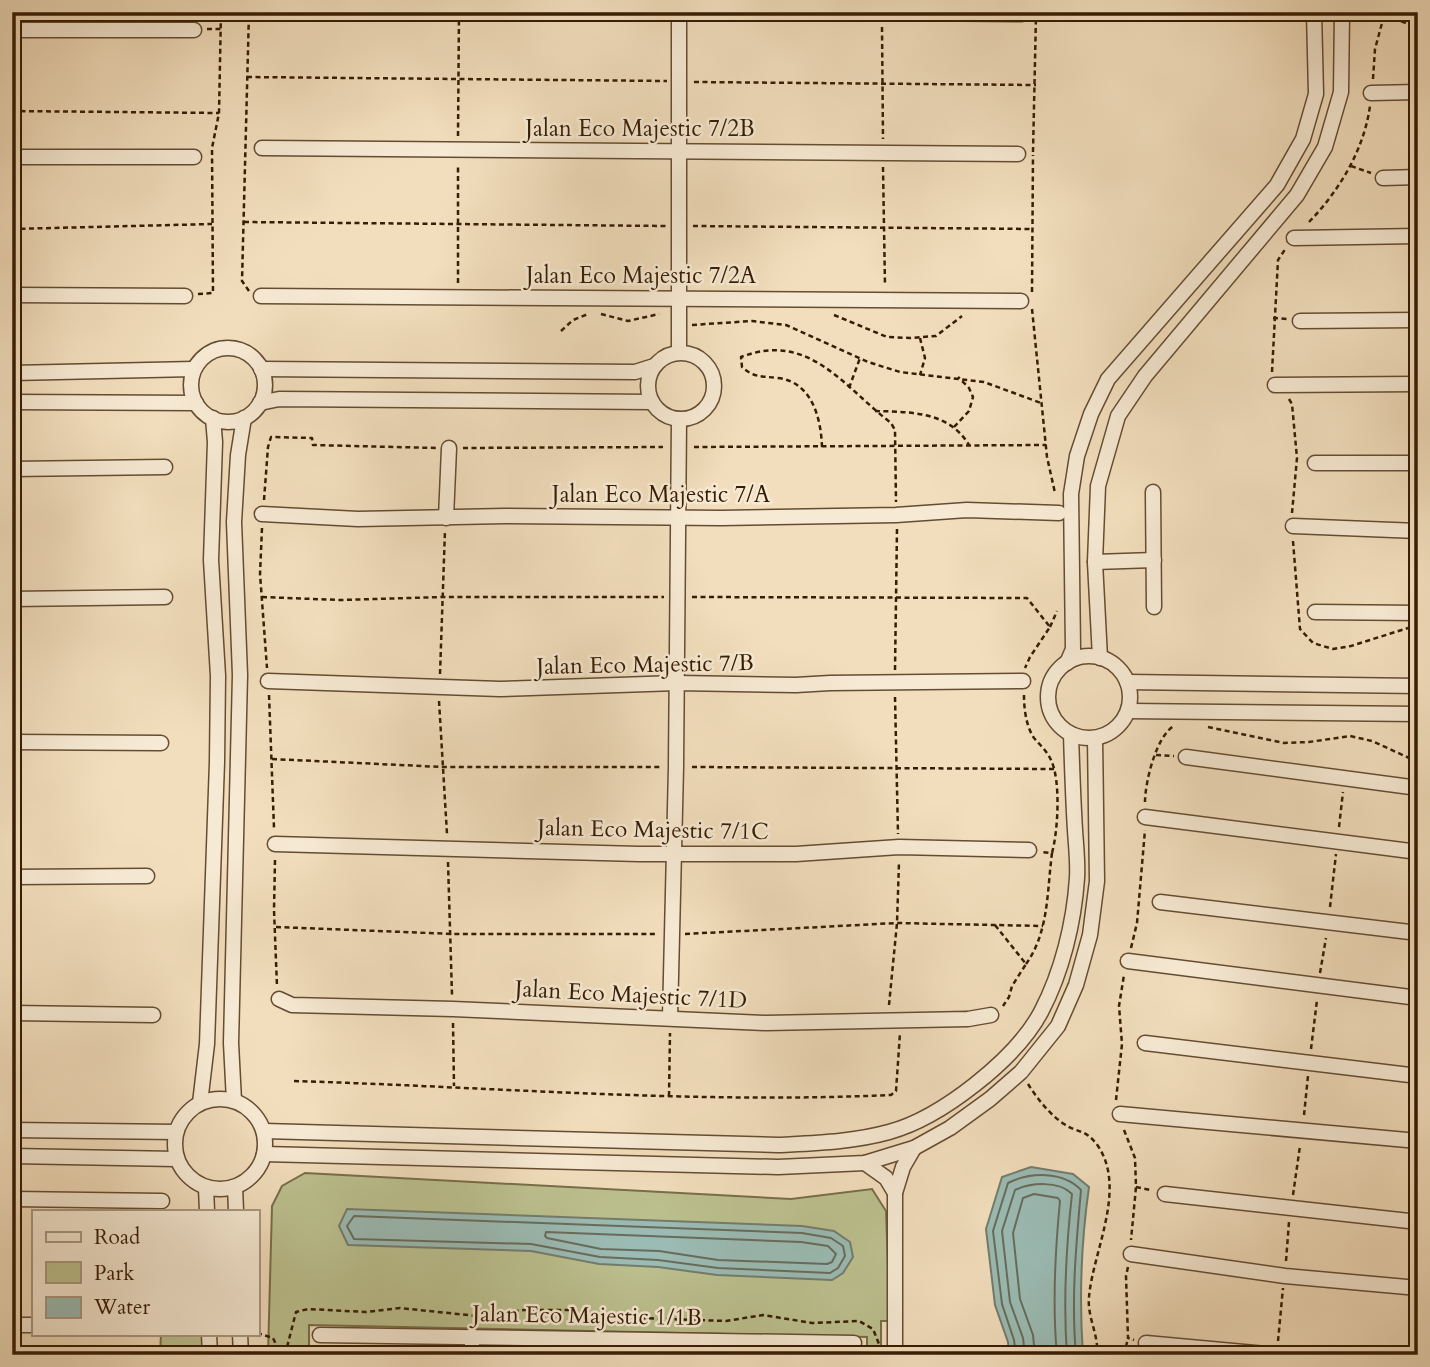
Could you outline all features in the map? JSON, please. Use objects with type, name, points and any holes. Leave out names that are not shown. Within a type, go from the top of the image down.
[{"type":"street","points":[[678,352],[679,12]]},
{"type":"street","points":[[791,12],[1029,13]]},
{"type":"street","points":[[1067,663],[1073,649],[1071,494],[1077,456],[1091,414],[1108,379],[1277,185],[1303,139],[1316,94],[1314,12]]},
{"type":"street","points":[[1100,658],[1095,562],[1098,486],[1118,416],[1145,376],[1297,195],[1325,147],[1341,92],[1342,12]]},
{"type":"street","points":[[12,30],[194,30]]},
{"type":"street","points":[[1371,93],[1418,92]]},
{"type":"street","name":"Jalan Eco Majestic 7/2B","points":[[262,148],[1018,154]]},
{"type":"street","points":[[12,157],[194,158]]},
{"type":"street","points":[[1383,178],[1418,177]]},
{"type":"street","points":[[1294,237],[1418,236]]},
{"type":"street","points":[[12,295],[185,296]]},
{"type":"street","name":"Jalan Eco Majestic 7/2A","points":[[261,296],[679,303],[815,299],[1021,301]]},
{"type":"street","points":[[1300,321],[1418,320]]},
{"type":"street","points":[[222,348],[246,352],[255,359],[261,369],[265,389],[260,403],[244,418],[224,421],[214,418],[203,412],[196,403],[192,392],[194,369],[201,359],[222,348]]},
{"type":"street","points":[[261,369],[635,372],[654,366],[669,354],[678,352],[690,353],[708,365],[715,386],[708,406],[690,418],[679,419],[664,414],[652,402],[648,388],[654,366]]},
{"type":"street","points":[[12,373],[194,369]]},
{"type":"street","points":[[1275,385],[1418,384]]},
{"type":"street","points":[[260,403],[279,399],[652,402]]},
{"type":"street","points":[[12,402],[196,403]]},
{"type":"street","points":[[200,1103],[207,1044],[217,762],[218,676],[211,560],[214,418]]},
{"type":"street","points":[[234,1101],[231,1043],[240,675],[234,522],[237,455],[244,418]]},
{"type":"street","points":[[670,1018],[676,767],[679,419]]},
{"type":"street","points":[[446,518],[449,448]]},
{"type":"street","points":[[1315,463],[1418,463]]},
{"type":"street","points":[[12,469],[165,467]]},
{"type":"street","points":[[1153,492],[1154,607]]},
{"type":"street","name":"Jalan Eco Majestic 7/A","points":[[262,514],[358,519],[678,518],[967,510],[1059,513]]},
{"type":"street","points":[[1293,526],[1418,531]]},
{"type":"street","points":[[1095,562],[1154,560]]},
{"type":"street","points":[[12,599],[165,597]]},
{"type":"street","points":[[1315,612],[1418,614]]},
{"type":"street","points":[[1079,658],[1100,658],[1121,672],[1130,692],[1128,711],[1115,729],[1094,738],[1082,738],[1071,734],[1053,717],[1048,693],[1058,670],[1067,663],[1079,658]]},
{"type":"street","name":"Jalan Eco Majestic 7/B","points":[[268,681],[500,689],[677,683],[796,685],[1023,681]]},
{"type":"street","points":[[1127,682],[1418,686]]},
{"type":"street","points":[[1128,711],[1418,714]]},
{"type":"street","points":[[264,1131],[778,1145],[843,1141],[891,1132],[935,1113],[975,1084],[1011,1051],[1041,1013],[1055,980],[1070,932],[1077,877],[1071,734]]},
{"type":"street","points":[[264,1154],[778,1167],[865,1163],[914,1148],[950,1128],[1021,1072],[1058,1026],[1076,985],[1090,935],[1097,881],[1094,738]]},
{"type":"street","points":[[12,742],[161,743]]},
{"type":"street","points":[[1186,757],[1418,788]]},
{"type":"street","points":[[1145,817],[1418,852]]},
{"type":"street","name":"Jalan Eco Majestic 7/1C","points":[[275,844],[796,854],[899,847],[1029,850]]},
{"type":"street","points":[[12,877],[147,876]]},
{"type":"street","points":[[1160,902],[1418,933]]},
{"type":"street","points":[[1128,961],[1418,998]]},
{"type":"street","name":"Jalan Eco Majestic 7/1D","points":[[285,1002],[766,1023],[968,1018],[991,1015]]},
{"type":"street","points":[[12,1013],[153,1015]]},
{"type":"street","points":[[1145,1043],[1418,1076]]},
{"type":"street","points":[[211,1100],[234,1101],[247,1108],[264,1131],[264,1154],[259,1168],[248,1180],[235,1187],[221,1190],[206,1188],[193,1181],[176,1159],[176,1132],[189,1111],[200,1103],[211,1100]]},
{"type":"street","points":[[1120,1114],[1418,1141]]},
{"type":"street","points":[[12,1130],[176,1132]]},
{"type":"street","points":[[895,1355],[895,1193],[903,1167],[914,1148]]},
{"type":"street","points":[[12,1156],[176,1159]]},
{"type":"street","points":[[865,1163],[886,1178],[895,1193]]},
{"type":"street","points":[[235,1187],[236,1210]]},
{"type":"street","points":[[206,1188],[207,1210]]},
{"type":"street","points":[[1165,1194],[1418,1222]]},
{"type":"street","points":[[12,1199],[162,1201]]},
{"type":"street","points":[[1131,1254],[1285,1276],[1418,1289]]},
{"type":"street","points":[[12,1325],[32,1325]]},
{"type":"street","name":"Jalan Eco Majestic 1/1B","points":[[320,1335],[853,1343]]},
{"type":"street","points":[[209,1336],[210,1355]]},
{"type":"street","points":[[240,1336],[241,1355]]},
{"type":"street","points":[[472,1336],[472,1355]]},
{"type":"street","points":[[1146,1343],[1276,1355]]},
{"type":"path","points":[[185,296],[213,293],[212,148],[219,113],[221,12]]},
{"type":"path","points":[[249,12],[242,281],[252,295],[261,296]]},
{"type":"path","points":[[679,326],[752,321],[786,325],[860,358],[900,372],[984,382],[1041,403],[1032,321],[1037,18],[1029,13]]},
{"type":"path","points":[[1385,16],[1418,27]]},
{"type":"path","points":[[247,77],[1036,85]]},
{"type":"path","points":[[12,111],[219,113]]},
{"type":"path","points":[[1018,154],[1033,155]]},
{"type":"path","points":[[1351,166],[1383,178]]},
{"type":"path","points":[[244,222],[1033,229]]},
{"type":"path","points":[[12,229],[212,224]]},
{"type":"path","points":[[815,299],[834,314],[859,327],[887,337],[919,338],[936,337],[965,313],[972,300]]},
{"type":"path","points":[[561,331],[573,320],[586,314],[598,313],[628,321],[642,319],[679,303]]},
{"type":"path","points":[[919,338],[925,358],[920,375]]},
{"type":"path","points":[[294,1081],[803,1099],[891,1095],[896,1091],[899,847],[895,683],[895,430],[891,423],[849,387],[802,354],[775,348],[741,357],[742,367],[752,376],[789,380],[808,393],[821,428],[822,447]]},
{"type":"path","points":[[849,387],[860,358]]},
{"type":"path","points":[[954,427],[969,411],[973,397],[958,377]]},
{"type":"path","points":[[875,411],[930,415],[949,423],[970,446]]},
{"type":"path","points":[[285,1002],[277,987],[272,759],[262,597],[262,514],[271,437],[312,438],[313,445],[449,448],[1046,445]]},
{"type":"path","points":[[446,518],[439,688],[451,933],[454,1086]]},
{"type":"path","points":[[262,597],[340,600],[443,597],[1027,598],[1032,603]]},
{"type":"path","points":[[272,759],[443,767],[1055,769],[1056,841],[1037,950],[999,1012],[991,1015]]},
{"type":"path","points":[[1029,850],[1052,853]]},
{"type":"path","points":[[276,927],[451,933],[672,934],[897,923],[1043,926]]},
{"type":"path","points":[[995,925],[1026,964]]},
{"type":"path","points":[[669,1096],[670,1018]]},
{"type":"path","points":[[1021,1072],[1038,1100],[1065,1125],[1086,1132],[1108,1165],[1108,1205],[1089,1299],[1098,1345],[1097,1355]]},
{"type":"path","points":[[259,1334],[273,1338],[277,1351],[283,1355],[296,1312],[308,1309],[366,1312],[400,1308],[478,1316],[524,1310],[570,1310],[610,1317],[726,1321],[763,1315],[812,1323],[859,1321],[873,1329],[879,1340],[880,1355]]},
{"type":"path","points":[[1124,1355],[1128,1338]]},
{"type":"green space","points":[[305,1173],[791,1199],[872,1189],[886,1211],[890,1321],[881,1321],[881,1355],[867,1355],[867,1337],[309,1325],[309,1355],[268,1355],[272,1206],[282,1186]]},
{"type":"green space","points":[[161,1336],[203,1336],[203,1355],[160,1355]]},
{"type":"water","points":[[1031,1167],[1073,1174],[1089,1187],[1082,1271],[1083,1355],[1009,1355],[1008,1342],[995,1305],[986,1229],[1002,1177]]},
{"type":"water","points":[[347,1209],[802,1226],[834,1231],[850,1242],[853,1257],[843,1273],[832,1280],[717,1275],[658,1267],[599,1264],[531,1251],[348,1245],[339,1226]]}]
